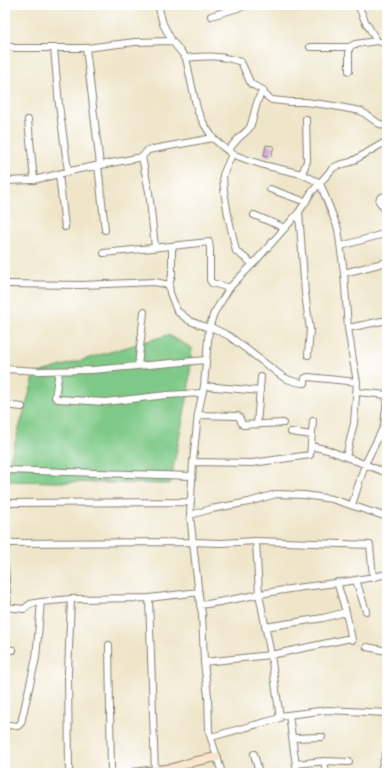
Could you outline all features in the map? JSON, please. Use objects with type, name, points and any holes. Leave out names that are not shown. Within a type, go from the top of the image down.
[{"type":"street","points":[[158,5],[163,24],[172,41],[186,58],[198,112],[213,138],[230,152],[248,160],[302,174],[320,183],[338,229],[344,273],[348,328],[357,382],[354,423],[346,457]]},
{"type":"street","points":[[211,16],[248,5]]},
{"type":"street","points":[[358,5],[377,42]]},
{"type":"street","points":[[5,45],[15,48],[86,48],[135,42],[172,41]]},
{"type":"street","points":[[310,47],[349,47],[355,44],[377,42],[387,44]]},
{"type":"street","points":[[349,47],[349,71]]},
{"type":"street","points":[[54,48],[58,105],[68,171]]},
{"type":"street","points":[[86,48],[106,230]]},
{"type":"street","points":[[186,58],[210,56],[241,62],[251,84],[262,90],[265,95],[272,100],[305,102],[361,111],[378,123],[387,127]]},
{"type":"street","points":[[253,264],[236,251],[228,215],[223,175],[230,152],[241,135],[249,129],[259,95],[262,90]]},
{"type":"street","points":[[302,174],[307,161],[306,119]]},
{"type":"street","points":[[28,120],[34,180]]},
{"type":"street","points":[[5,181],[34,180],[68,171],[142,157],[148,150],[213,138]]},
{"type":"street","points":[[222,773],[209,732],[202,613],[192,542],[190,515],[193,462],[198,415],[204,386],[209,327],[214,313],[230,288],[285,228],[320,183],[334,168],[351,162],[387,141]]},
{"type":"street","points":[[142,157],[149,192],[155,247]]},
{"type":"street","points":[[59,174],[65,227]]},
{"type":"street","points":[[270,189],[306,202]]},
{"type":"street","points":[[387,195],[380,198],[379,201],[387,213]]},
{"type":"street","points":[[298,212],[305,293],[310,330],[308,355]]},
{"type":"street","points":[[254,215],[285,228]]},
{"type":"street","points":[[341,246],[387,233]]},
{"type":"street","points":[[104,252],[209,242],[210,280],[212,283],[230,288]]},
{"type":"street","points":[[172,246],[172,275],[170,293],[177,312],[190,321],[209,327],[229,336],[282,377],[301,383],[304,383],[306,378],[357,382]]},
{"type":"street","points":[[344,273],[387,262]]},
{"type":"street","points":[[5,284],[81,285],[155,282],[170,285]]},
{"type":"street","points":[[138,366],[144,312]]},
{"type":"street","points":[[348,328],[387,320]]},
{"type":"street","points":[[5,369],[39,371],[96,370],[206,360]]},
{"type":"street","points":[[59,371],[55,397],[58,399],[105,402],[166,395],[202,394]]},
{"type":"street","points":[[257,424],[261,377]]},
{"type":"street","points":[[204,386],[260,390]]},
{"type":"street","points":[[357,392],[387,395]]},
{"type":"street","points":[[352,505],[365,464],[384,426],[387,398]]},
{"type":"street","points":[[5,405],[22,408]]},
{"type":"street","points":[[198,415],[238,416],[240,417],[241,424],[243,425],[283,423]]},
{"type":"street","points":[[193,462],[252,463],[310,455],[313,421]]},
{"type":"street","points":[[291,432],[312,435]]},
{"type":"street","points":[[311,446],[328,450],[387,472]]},
{"type":"street","points":[[5,470],[192,476]]},
{"type":"street","points":[[190,515],[276,494],[332,499],[387,516]]},
{"type":"street","points":[[5,503],[191,502]]},
{"type":"street","points":[[256,541],[260,594],[279,716]]},
{"type":"street","points":[[5,544],[256,541],[370,544],[373,578]]},
{"type":"street","points":[[5,567],[6,607],[24,609],[30,604],[71,599],[149,598],[199,592]]},
{"type":"street","points":[[200,605],[224,602],[290,589],[373,578],[387,574]]},
{"type":"street","points":[[356,580],[366,611]]},
{"type":"street","points":[[204,662],[270,655],[351,639],[346,612],[337,582]]},
{"type":"street","points":[[149,598],[154,772]]},
{"type":"street","points":[[69,773],[68,672],[71,599]]},
{"type":"street","points":[[5,726],[18,726],[21,724],[36,658],[41,602]]},
{"type":"street","points":[[266,627],[323,618],[346,612]]},
{"type":"street","points":[[109,645],[110,773]]},
{"type":"street","points":[[367,647],[387,651]]},
{"type":"street","points":[[5,649],[13,650]]},
{"type":"street","points":[[211,737],[280,718],[279,716],[328,710],[387,713]]},
{"type":"street","points":[[289,715],[297,773]]},
{"type":"street","points":[[292,738],[322,736]]},
{"type":"street","points":[[380,773],[387,750]]},
{"type":"street","points":[[254,754],[259,773]]},
{"type":"street","points":[[133,773],[154,772],[217,757]]},
{"type":"street","points":[[296,764],[324,760],[348,762]]},
{"type":"street","points":[[324,760],[326,773]]},
{"type":"green space","points":[[168,335],[192,348],[188,394],[170,484],[5,481],[35,374]]},
{"type":"building","points":[[266,145],[274,146],[271,157],[264,155]]},
{"type":"waterway","points":[[5,5],[9,7],[10,5]]}]
